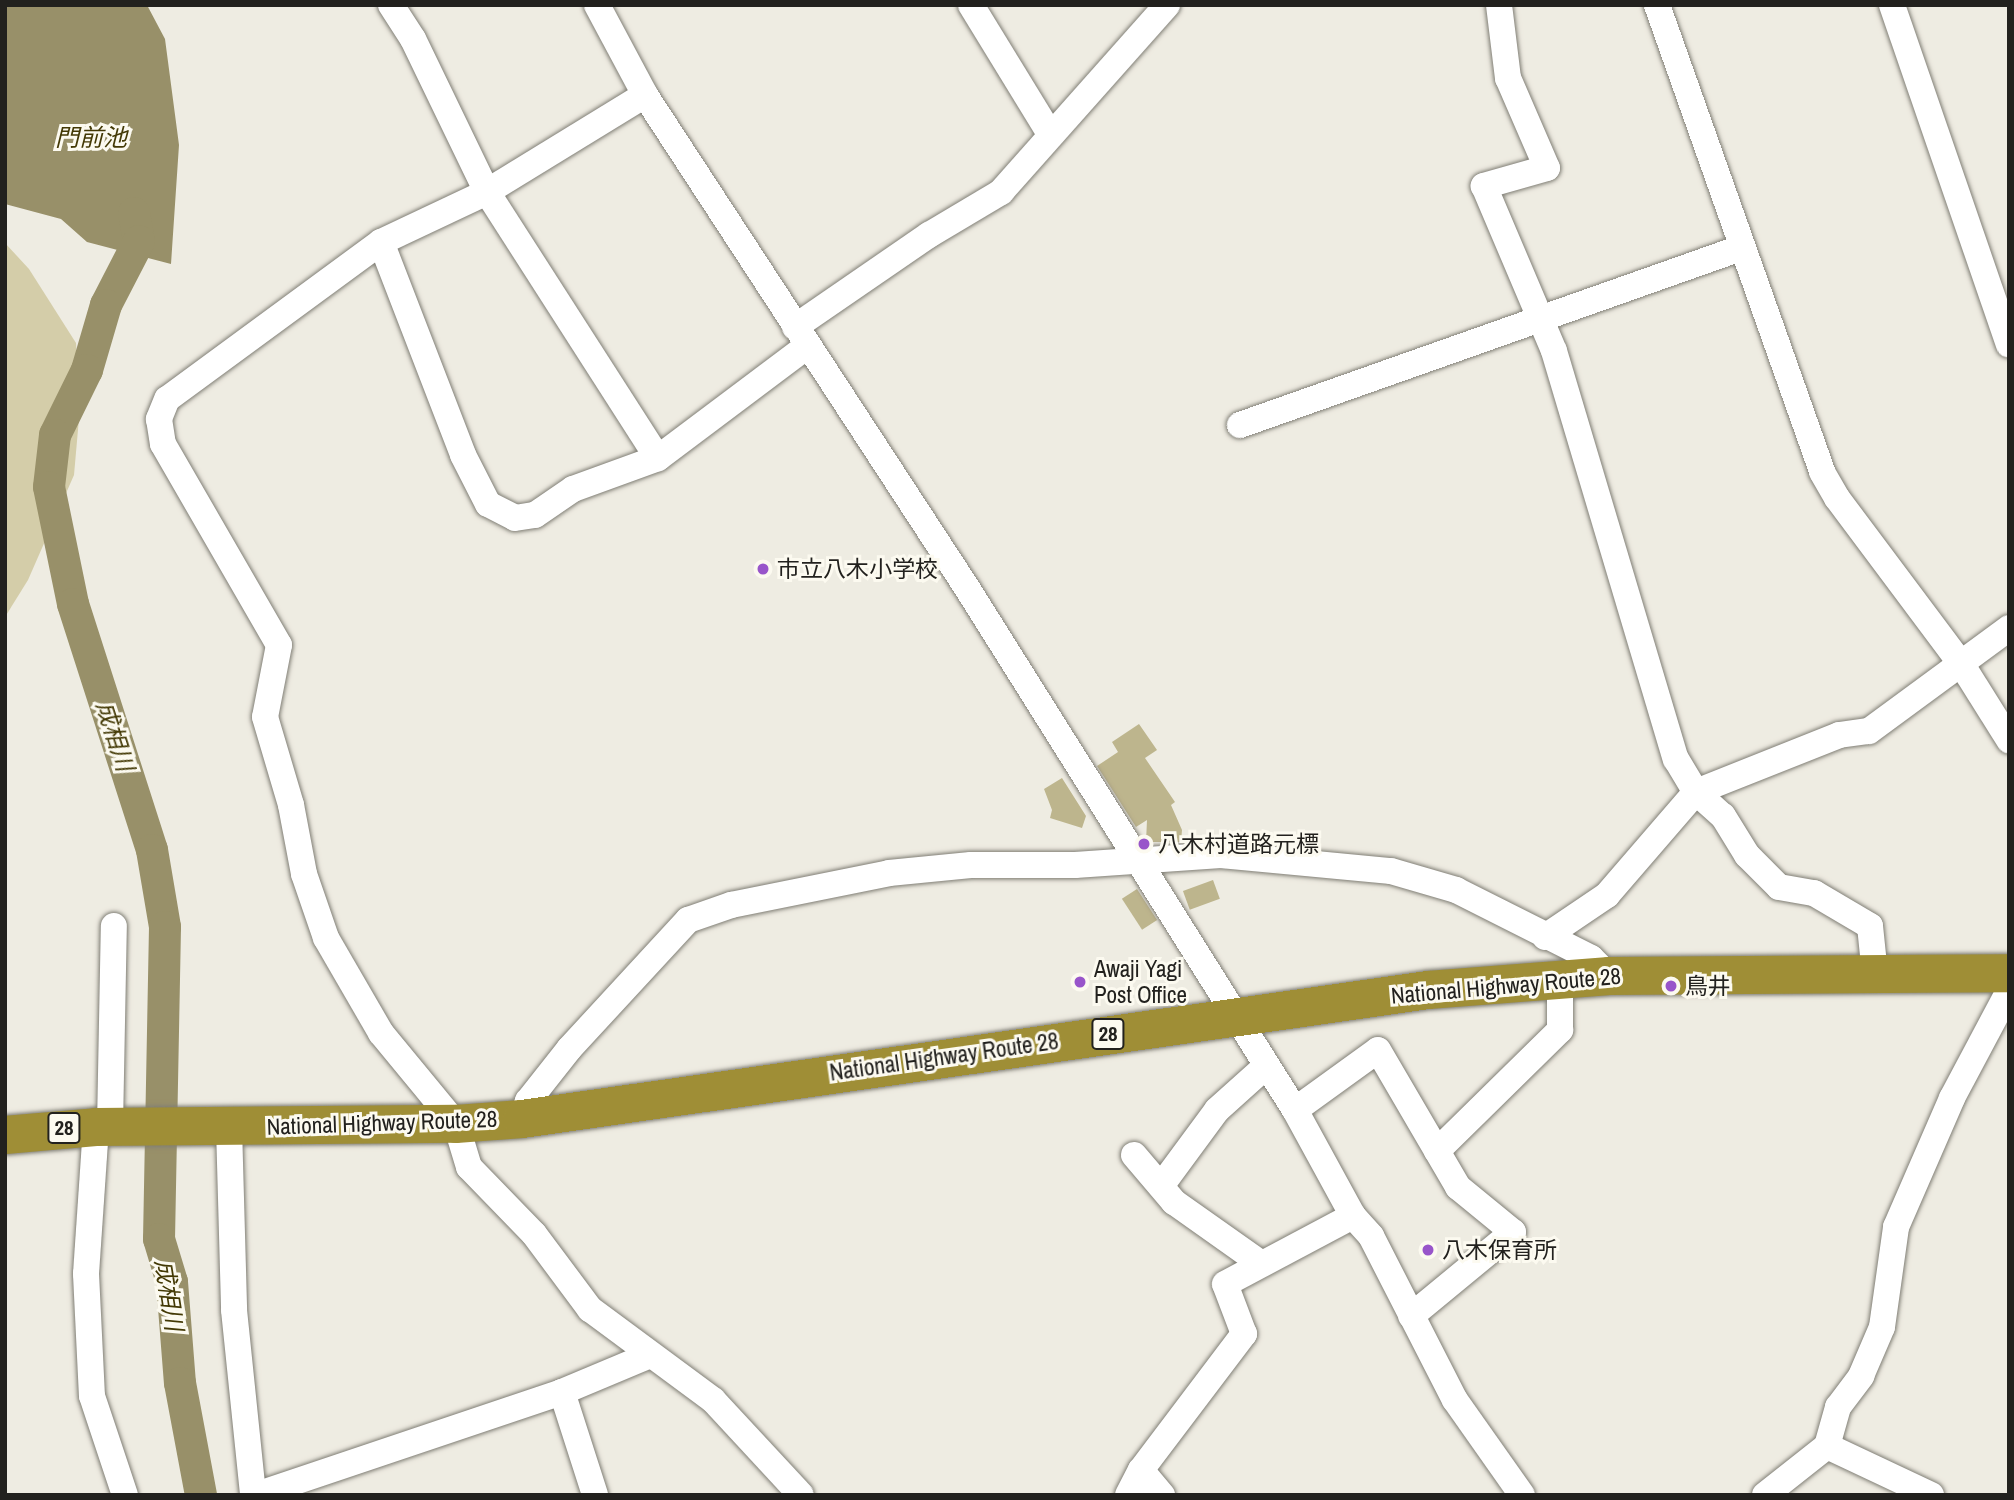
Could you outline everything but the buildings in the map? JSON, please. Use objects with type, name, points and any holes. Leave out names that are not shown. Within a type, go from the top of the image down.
[{"type":"highway","name":"National Highway Route 28","points":[[5,1135],[110,1126],[456,1124],[522,1119],[1234,1015],[1428,990],[1609,976],[2009,973]]},
{"type":"street","points":[[391,5],[413,39],[486,192],[658,458]]},
{"type":"street","points":[[597,5],[645,95],[800,337],[967,588],[1295,1110],[1353,1216],[1371,1236],[1454,1400],[1521,1494]]},
{"type":"street","points":[[971,5],[1050,134]]},
{"type":"street","points":[[381,242],[463,456],[493,510],[515,517],[534,515],[573,489],[658,458],[800,337],[929,235],[1001,192],[1167,5]]},
{"type":"street","points":[[1499,5],[1508,78],[1547,168],[1484,186],[1542,318],[1676,759],[1696,792],[1723,816],[1747,855],[1779,887],[1814,893],[1870,926],[1875,974]]},
{"type":"street","points":[[1657,5],[1822,472],[1962,665],[2009,740]]},
{"type":"street","points":[[1892,5],[2009,344]]},
{"type":"street","points":[[645,95],[486,192],[381,242],[167,399],[159,419],[163,444],[279,645],[265,718],[291,805],[304,874],[326,938],[381,1033],[456,1124],[469,1167],[534,1234],[590,1308],[713,1400],[801,1495]]},
{"type":"street","points":[[1240,425],[1741,248]]},
{"type":"street","points":[[1545,937],[1606,895],[1696,792],[1839,735],[1870,731],[2009,628]]},
{"type":"street","points":[[522,1119],[528,1101],[569,1049],[688,920],[731,905],[889,873],[971,865],[1221,855],[1391,871],[1456,890],[1591,958],[1609,976]]},
{"type":"street","points":[[114,926],[110,1126],[86,1274],[92,1396],[125,1495]]},
{"type":"street","points":[[1437,1152],[1560,1030],[1560,980]]},
{"type":"street","points":[[1765,1495],[1827,1446],[1838,1407],[1861,1376],[1882,1327],[1896,1227],[1952,1098],[2009,991]]},
{"type":"street","points":[[1295,1110],[1378,1051],[1458,1187],[1513,1232],[1410,1316]]},
{"type":"street","points":[[1161,1186],[1217,1110],[1266,1066]]},
{"type":"street","points":[[219,1127],[234,1310],[255,1495],[562,1392],[650,1354]]},
{"type":"street","points":[[1134,1154],[1174,1202],[1260,1263]]},
{"type":"street","points":[[1128,1495],[1141,1470],[1244,1334],[1225,1284],[1260,1263],[1353,1216]]},
{"type":"street","points":[[562,1392],[595,1495]]},
{"type":"street","points":[[1827,1446],[1931,1495]]},
{"type":"street","points":[[1141,1470],[1162,1495]]},
{"type":"shaded area","points":[[5,243],[29,269],[76,343],[80,407],[74,475],[28,580],[5,617]]},
{"type":"water","name":"門前池","points":[[5,5],[147,5],[165,39],[179,145],[171,264],[87,242],[61,219],[5,204]]},
{"type":"waterway","name":"成相川","points":[[134,213],[139,241],[106,305],[87,370],[55,435],[49,487],[73,604],[152,850],[165,927],[159,1239],[172,1282],[180,1383],[201,1495]]},
{"type":"place","name":"市立八木小学校","points":[[763,569]]},
{"type":"place","name":"八木村道路元標","points":[[1144,844]]},
{"type":"place","name":"Awaji Yagi Post Office","points":[[1080,982]]},
{"type":"place","name":"鳥井","points":[[1671,986]]},
{"type":"place","name":"八木保育所","points":[[1428,1250]]}]
